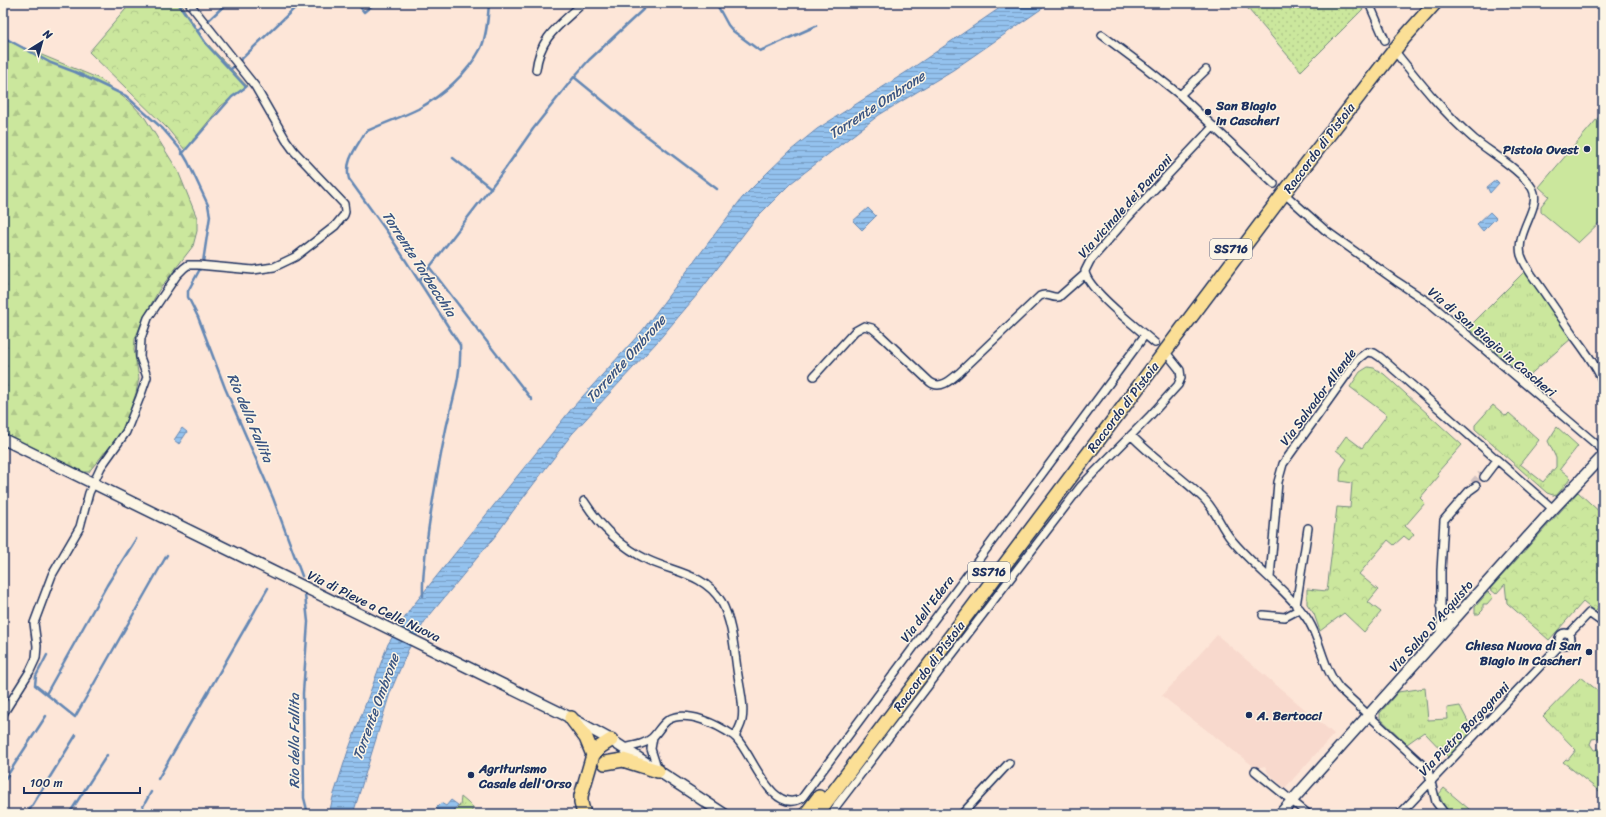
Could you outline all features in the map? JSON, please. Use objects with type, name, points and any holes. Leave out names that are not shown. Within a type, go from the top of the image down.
[{"type":"highway","name":"Raccordo di Pistoia","points":[[806,814],[1281,183],[1397,32],[1423,3]]},
{"type":"highway","name":"Raccordo di Pistoia","points":[[816,814],[1297,176],[1403,39],[1435,3]]},
{"type":"highway","points":[[571,718],[586,738],[593,755]]},
{"type":"highway","points":[[584,814],[581,803],[584,785],[593,755],[600,747],[611,740]]},
{"type":"highway","points":[[584,785],[605,763],[609,754],[611,740]]},
{"type":"highway","points":[[605,763],[623,760],[658,771]]},
{"type":"main road","name":"Via di Pieve a Celle Nuova","points":[[3,439],[571,718],[611,740],[724,814]]},
{"type":"main road","name":"Via Salvo D'Acquisto","points":[[1280,814],[1553,509],[1603,456]]},
{"type":"street","points":[[3,714],[34,663],[37,652],[34,622],[35,617],[52,575],[82,524],[89,493],[93,483],[105,460],[124,436],[147,377],[139,352],[143,331],[154,309],[179,272],[184,268],[193,265],[253,270],[267,269],[281,265],[296,258],[335,226],[345,212],[344,204],[341,200],[319,180],[294,151],[286,140],[255,86],[189,3]]},
{"type":"street","points":[[536,70],[539,53],[547,38],[583,3]]},
{"type":"street","points":[[1368,3],[1385,40]]},
{"type":"street","points":[[1102,35],[1180,96],[1274,184]]},
{"type":"street","points":[[1396,54],[1444,111],[1474,139],[1515,170],[1531,187],[1535,195],[1535,202],[1522,233],[1520,249],[1522,258],[1538,284],[1594,363],[1603,382]]},
{"type":"street","points":[[1180,96],[1206,70]]},
{"type":"street","name":"Via vicinale dei Panconi","points":[[1155,343],[1112,307],[1090,283],[1085,274],[1087,265],[1116,230],[1213,127]]},
{"type":"street","name":"Via di San Biagio in Cascheri","points":[[1288,197],[1325,230],[1396,282],[1431,304],[1603,450]]},
{"type":"street","points":[[814,376],[856,331],[864,326],[872,328],[878,333],[930,382],[941,385],[951,380],[959,373],[1040,296],[1045,294],[1054,298],[1059,297],[1085,274]]},
{"type":"street","name":"Via dell'Edera","points":[[735,737],[742,744],[760,778],[774,793],[784,800],[791,801],[797,801],[804,796],[1145,335]]},
{"type":"street","name":"Via Salvador Allende","points":[[1270,578],[1278,482],[1283,464],[1358,359],[1364,353],[1370,352],[1380,357],[1495,463],[1553,509]]},
{"type":"street","points":[[837,814],[834,811],[836,805],[1081,486],[1165,400],[1180,382],[1180,370],[1168,355]]},
{"type":"street","points":[[1131,435],[1148,452],[1206,500],[1229,538],[1298,607],[1308,620],[1332,679],[1340,689],[1430,773],[1436,802],[1445,814]]},
{"type":"street","points":[[1483,476],[1495,463]]},
{"type":"street","points":[[1441,635],[1440,606],[1444,520],[1473,486]]},
{"type":"street","points":[[584,501],[601,526],[630,549],[649,560],[690,575],[705,584],[720,600],[727,615],[734,647],[742,705],[742,720],[735,737],[705,721],[689,716],[676,717],[663,724],[653,737],[643,744],[623,748]]},
{"type":"street","points":[[1263,615],[1285,617],[1298,607],[1308,528]]},
{"type":"street","points":[[1440,606],[1453,621]]},
{"type":"street","name":"Via Pietro Borgognoni","points":[[1400,814],[1562,643],[1567,644],[1570,642],[1571,638],[1569,634],[1589,613],[1603,623]]},
{"type":"street","points":[[653,737],[652,754],[658,771]]},
{"type":"street","points":[[962,814],[1009,763]]},
{"type":"street","points":[[1255,771],[1308,814]]},
{"type":"shaded area","name":"A. Bertocci","points":[[1217,635],[1334,734],[1285,788],[1268,773],[1265,766],[1256,768],[1162,696]]},
{"type":"green space","points":[[131,3],[180,3],[205,41],[247,86],[221,106],[185,150],[167,128],[89,52]]},
{"type":"green space","points":[[1243,3],[1362,3],[1364,8],[1301,71]]},
{"type":"green space","points":[[3,39],[100,79],[131,103],[145,118],[178,171],[197,218],[197,231],[193,246],[159,290],[144,317],[135,339],[134,350],[139,378],[136,393],[126,422],[118,437],[89,472],[83,472],[3,433]]},
{"type":"green space","name":"Pistoia Ovest","points":[[1603,112],[1603,219],[1578,243],[1541,212],[1541,206],[1549,196],[1539,187]]},
{"type":"green space","points":[[1525,271],[1572,338],[1526,378],[1468,328]]},
{"type":"green space","points":[[1368,367],[1374,368],[1384,374],[1462,445],[1437,473],[1439,476],[1420,498],[1425,503],[1405,526],[1414,534],[1409,540],[1404,536],[1394,545],[1388,540],[1359,574],[1378,590],[1368,602],[1381,612],[1364,632],[1344,613],[1320,631],[1314,614],[1307,604],[1307,589],[1327,591],[1337,507],[1350,508],[1352,483],[1340,481],[1341,468],[1347,459],[1336,450],[1346,436],[1362,448],[1387,415],[1350,387],[1360,372]]},
{"type":"green space","points":[[1493,405],[1506,416],[1509,413],[1539,440],[1520,464],[1543,482],[1556,467],[1556,458],[1548,441],[1557,427],[1578,446],[1560,469],[1571,478],[1556,496],[1547,493],[1475,429],[1475,425]]},
{"type":"green space","points":[[1578,492],[1603,515],[1603,603],[1595,612],[1583,602],[1549,640],[1507,603],[1505,584],[1496,594],[1490,589]]},
{"type":"green space","points":[[1488,592],[1493,597],[1487,604],[1483,604],[1483,610],[1479,614],[1475,614],[1475,607]]},
{"type":"green space","points":[[1581,677],[1603,695],[1603,733],[1599,738],[1592,739],[1590,744],[1594,750],[1600,749],[1603,751],[1603,794],[1563,762],[1566,759],[1568,760],[1576,750],[1543,716]]},
{"type":"green space","points":[[1425,688],[1428,720],[1448,719],[1447,708],[1460,706],[1473,731],[1448,757],[1424,732],[1407,744],[1380,718],[1380,713],[1398,692]]},
{"type":"green space","points":[[1444,788],[1475,814],[1452,814],[1444,806],[1439,794]]},
{"type":"green space","points":[[461,797],[474,808],[469,814],[452,814],[460,805]]},
{"type":"water","name":"Torrente Ombrone","points":[[1007,3],[1050,3],[953,70],[879,115],[791,183],[756,218],[697,295],[657,342],[572,434],[496,535],[425,621],[408,650],[390,693],[353,814],[329,814],[348,751],[388,644],[411,608],[573,407],[642,331],[742,198],[790,151],[817,129],[908,71]]},
{"type":"water","points":[[1496,180],[1499,183],[1490,193],[1487,187]]},
{"type":"water","points":[[868,208],[876,216],[862,230],[853,221]]},
{"type":"water","points":[[1490,212],[1496,218],[1483,231],[1477,224]]},
{"type":"water","points":[[182,428],[187,432],[179,444],[174,440]]},
{"type":"water","points":[[451,800],[458,805],[451,814],[443,814],[436,808],[441,803],[446,806]]},
{"type":"waterway","points":[[178,3],[207,45],[246,87],[232,97],[182,154]]},
{"type":"waterway","points":[[197,31],[227,3]]},
{"type":"waterway","points":[[230,70],[300,3]]},
{"type":"waterway","points":[[357,3],[364,12],[375,3]]},
{"type":"waterway","name":"Torrente Torbecchia","points":[[423,596],[426,547],[430,517],[443,444],[460,367],[460,345],[388,233],[349,179],[348,167],[354,150],[367,131],[427,104],[445,91],[462,75],[476,57],[483,43],[487,26],[489,3]]},
{"type":"waterway","points":[[419,281],[574,77],[589,60],[650,3]]},
{"type":"waterway","points":[[716,3],[733,31],[760,51],[816,26]]},
{"type":"waterway","name":"Rio della Fallita","points":[[3,37],[51,63],[75,72],[126,96],[163,129],[181,150],[208,205],[210,216],[203,262]]},
{"type":"waterway","points":[[574,77],[635,127],[717,189]]},
{"type":"waterway","points":[[453,158],[491,188]]},
{"type":"waterway","points":[[430,268],[532,400]]},
{"type":"waterway","name":"Rio della Fallita","points":[[200,269],[188,291],[188,297],[198,317],[225,388],[273,498],[302,576]]},
{"type":"waterway","points":[[46,694],[107,585],[136,539]]},
{"type":"waterway","points":[[47,655],[36,676],[35,685],[75,717],[167,555]]},
{"type":"waterway","points":[[158,779],[268,588]]},
{"type":"waterway","name":"Rio della Fallita","points":[[305,595],[308,622],[303,693],[304,798],[309,814]]},
{"type":"waterway","points":[[3,782],[46,716]]},
{"type":"waterway","points":[[27,814],[76,735]]},
{"type":"waterway","points":[[69,814],[107,755]]},
{"type":"waterway","points":[[139,814],[151,792]]},
{"type":"tunnel","points":[[1473,483],[1481,474]]},
{"type":"place","name":"San Biagio in Cascheri","points":[[1208,112]]},
{"type":"place","name":"Pistoia Ovest","points":[[1587,149]]},
{"type":"place","name":"Chiesa Nuova di San Biagio in Cascheri","points":[[1589,652]]},
{"type":"place","name":"A. Bertocci","points":[[1249,715]]},
{"type":"place","name":"Agriturismo Casale dell'Orso","points":[[471,775]]}]
